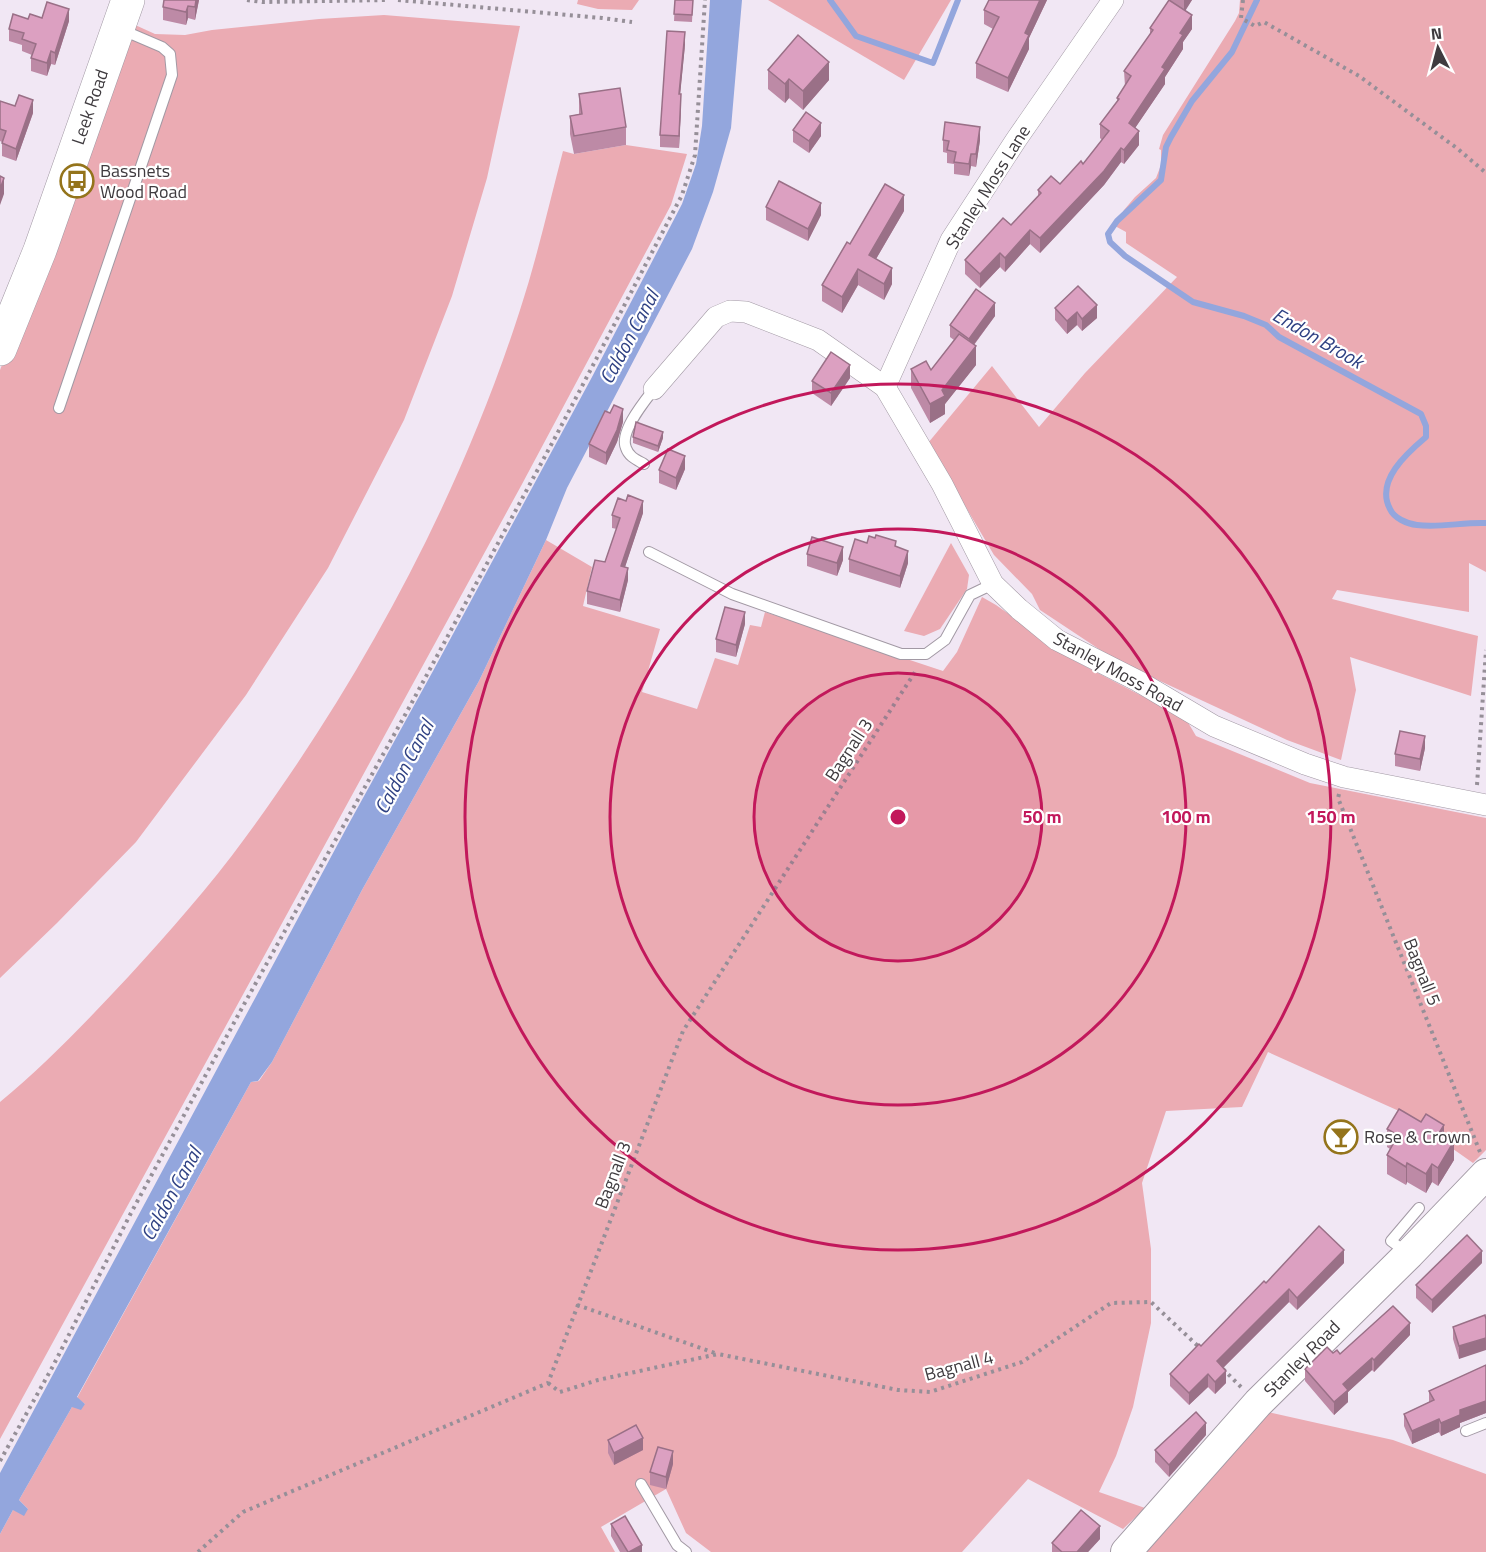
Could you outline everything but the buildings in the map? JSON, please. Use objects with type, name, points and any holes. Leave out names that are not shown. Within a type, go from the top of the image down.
[{"type":"highway","name":"Leek Road","points":[[0,349],[40,250],[123,14]]},
{"type":"street","name":"Stanley Moss Lane","points":[[885,387],[951,240],[1016,140],[1113,0]]},
{"type":"street","name":"Stanley Moss Road","points":[[654,389],[716,317],[730,311],[746,312],[818,340],[885,387],[942,484],[993,584],[1057,640],[1138,681],[1214,726],[1305,764],[1344,777],[1480,805]]},
{"type":"street","name":"Stanley Road","points":[[1126,1552],[1258,1402],[1485,1178]]},
{"type":"lane","points":[[59,408],[172,75],[170,54],[123,14]]},
{"type":"lane","points":[[644,464],[629,454],[625,437],[627,429],[654,389]]},
{"type":"lane","points":[[649,552],[732,594],[902,654],[926,654],[945,640],[970,595],[993,584]]},
{"type":"lane","points":[[1409,1254],[1391,1241],[1419,1208]]},
{"type":"lane","points":[[1466,1431],[1486,1424]]},
{"type":"lane","points":[[641,1484],[677,1545],[686,1552]]},
{"type":"path","points":[[247,0],[262,2],[388,0]]},
{"type":"path","points":[[398,0],[632,22]]},
{"type":"path","points":[[0,1461],[53,1366],[131,1213],[557,434],[682,195],[695,155],[705,0]]},
{"type":"path","points":[[1243,0],[1241,18],[1255,26],[1264,22],[1359,76],[1458,149],[1486,173]]},
{"type":"path","points":[[1480,805],[1486,650]]},
{"type":"path","name":"Bagnall 3","points":[[548,1383],[683,1031],[926,654]]},
{"type":"path","name":"Bagnall 5","points":[[1344,777],[1338,798],[1480,1151],[1485,1178]]},
{"type":"path","name":"Bagnall 4","points":[[548,1383],[560,1392],[598,1380],[718,1354],[898,1390],[930,1392],[1022,1362],[1111,1303],[1151,1302],[1200,1348]]},
{"type":"path","points":[[577,1305],[718,1354]]},
{"type":"path","points":[[1217,1364],[1258,1402]]},
{"type":"path","points":[[198,1552],[243,1512],[548,1383]]},
{"type":"shaded area","points":[[578,0],[639,0],[632,10],[598,9],[577,4]]},
{"type":"shaded area","points":[[768,0],[951,0],[904,80]]},
{"type":"shaded area","points":[[1240,0],[1486,0],[1486,572],[1469,563],[1469,612],[1337,590],[1332,599],[1478,636],[1471,696],[1350,657],[1356,690],[1341,760],[1287,740],[1117,661],[1040,610],[1032,594],[994,555],[928,443],[992,366],[1039,427],[1085,373],[1177,277],[1126,243],[1126,232],[1115,226],[1135,197],[1156,178],[1161,165],[1161,150],[1159,149],[1163,135],[1235,21],[1239,13]]},
{"type":"shaded area","points":[[384,15],[520,26],[487,178],[452,296],[404,420],[328,568],[246,695],[136,842],[0,978],[0,370],[133,24],[155,34],[185,35],[319,19]]},
{"type":"shaded area","points":[[626,145],[687,154],[671,205],[521,486],[0,1439],[0,1102],[66,1041],[159,943],[232,856],[329,715],[404,584],[468,449],[496,380],[520,310],[563,151],[574,154]]},
{"type":"shaded area","points":[[546,540],[592,567],[583,606],[660,629],[642,692],[697,709],[715,658],[738,665],[750,625],[761,627],[765,612],[943,671],[957,652],[982,597],[1075,661],[1186,719],[1196,736],[1310,783],[1486,818],[1486,1150],[1473,1163],[1399,1111],[1268,1052],[1242,1107],[1166,1111],[1142,1183],[1151,1249],[1151,1323],[1133,1407],[1116,1456],[1099,1492],[1145,1508],[1123,1529],[1028,1479],[962,1552],[711,1552],[686,1533],[666,1489],[601,1527],[615,1552],[0,1552],[0,1534],[13,1510],[28,1509],[19,1500],[72,1407],[85,1404],[77,1398],[251,1082],[259,1081],[272,1062],[362,890],[479,681]]},
{"type":"shaded area","points":[[951,543],[969,575],[967,589],[940,629],[924,636],[904,631]]},
{"type":"shaded area","points":[[1268,1412],[1393,1440],[1486,1474],[1486,1552],[1145,1552]]},
{"type":"water","name":"Caldon Canal","points":[[710,0],[742,0],[731,128],[713,192],[692,249],[567,488],[546,540],[479,681],[362,890],[272,1062],[258,1081],[251,1082],[77,1397],[85,1404],[81,1410],[72,1407],[19,1500],[28,1509],[24,1516],[13,1510],[0,1534],[0,1473],[592,377],[682,204],[696,164],[702,126]]},
{"type":"waterway","points":[[830,0],[856,36],[933,63],[958,0]]},
{"type":"waterway","name":"Endon Brook","points":[[1257,0],[1232,52],[1192,101],[1171,137],[1166,147],[1161,180],[1117,221],[1108,234],[1110,242],[1125,256],[1193,302],[1244,316],[1266,325],[1279,337],[1421,414],[1426,426],[1426,437],[1395,468],[1387,488],[1386,499],[1390,509],[1398,518],[1426,526],[1486,523]]},
{"type":"place","name":"Bassnets Wood Road","points":[[77,181]]},
{"type":"place","name":"Rose & Crown","points":[[1341,1137]]}]
